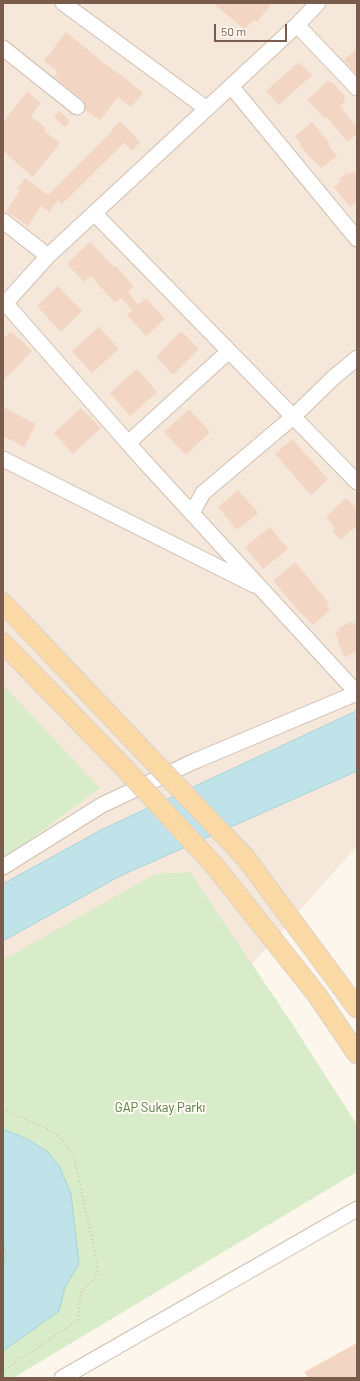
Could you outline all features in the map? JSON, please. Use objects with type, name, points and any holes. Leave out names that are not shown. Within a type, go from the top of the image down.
[{"type":"main road","points":[[3,602],[245,857],[357,1008]]},
{"type":"main road","points":[[3,643],[130,774],[214,865],[318,994],[357,1054]]},
{"type":"street","points":[[63,3],[207,109]]},
{"type":"street","points":[[3,867],[102,805],[195,761],[357,693],[4,305],[48,256],[297,25],[318,3]]},
{"type":"street","points":[[297,25],[357,88]]},
{"type":"street","points":[[3,48],[77,107]]},
{"type":"street","points":[[231,86],[357,239]]},
{"type":"street","points":[[94,213],[357,482]]},
{"type":"street","points":[[3,221],[48,256]]},
{"type":"street","points":[[128,443],[229,351]]},
{"type":"street","points":[[192,513],[203,493],[293,417],[333,378],[357,358]]},
{"type":"street","points":[[3,459],[262,589]]},
{"type":"street","points":[[62,1378],[357,1208]]},
{"type":"path","points":[[3,1109],[50,1130],[64,1141],[74,1158],[97,1263],[98,1275],[81,1292],[78,1320],[3,1371]]},
{"type":"shaded area","points":[[3,3],[357,3],[357,846],[134,1097],[3,1164]]},
{"type":"green space","points":[[3,685],[100,788],[15,851],[3,858]]},
{"type":"green space","name":"GAP Sukay Parkı","points":[[190,872],[293,1025],[357,1125],[357,1172],[13,1378],[3,1378],[3,960],[155,874]]},
{"type":"water","points":[[357,711],[357,771],[120,876],[3,941],[3,884],[101,830]]},
{"type":"water","points":[[3,1129],[27,1139],[48,1152],[59,1166],[71,1194],[79,1264],[65,1287],[59,1311],[3,1351],[3,1266],[5,1250],[3,1240]]},
{"type":"building","points":[[213,3],[272,3],[257,22],[254,20],[244,29]]},
{"type":"building","points":[[66,32],[98,59],[143,93],[131,107],[118,97],[100,120],[85,110],[83,100],[54,77],[58,72],[44,61]]},
{"type":"building","points":[[357,48],[357,75],[344,60]]},
{"type":"building","points":[[299,62],[312,75],[279,105],[266,91]]},
{"type":"building","points":[[328,81],[333,83],[344,95],[345,101],[340,106],[357,127],[357,134],[347,142],[327,117],[325,119],[307,100]]},
{"type":"building","points":[[27,92],[41,103],[31,116],[46,128],[44,131],[60,143],[33,177],[3,151],[3,122]]},
{"type":"building","points":[[59,111],[70,121],[65,127],[54,117]]},
{"type":"building","points":[[120,121],[140,142],[132,151],[124,143],[62,204],[58,200],[49,212],[41,206],[28,226],[6,211],[20,191],[17,189],[25,178],[48,195],[113,130],[112,129]]},
{"type":"building","points":[[312,122],[330,144],[328,145],[337,156],[321,168],[312,158],[311,159],[295,136]]},
{"type":"building","points":[[353,171],[357,176],[357,201],[350,207],[334,187],[341,181],[339,179],[347,173],[349,175]]},
{"type":"building","points":[[90,242],[114,267],[116,266],[134,287],[128,292],[138,305],[146,298],[165,319],[146,336],[127,315],[132,310],[121,298],[115,303],[91,276],[84,282],[67,264]]},
{"type":"building","points":[[58,286],[82,311],[61,332],[37,306]]},
{"type":"building","points":[[99,327],[119,349],[92,373],[72,351]]},
{"type":"building","points":[[11,331],[32,351],[3,381],[3,339]]},
{"type":"building","points":[[181,331],[199,349],[173,375],[156,357]]},
{"type":"building","points":[[137,369],[157,392],[130,416],[110,393]]},
{"type":"building","points":[[5,408],[36,424],[24,447],[3,436],[3,412]]},
{"type":"building","points":[[81,408],[101,428],[73,454],[54,433]]},
{"type":"building","points":[[189,409],[210,432],[186,455],[164,432]]},
{"type":"building","points":[[292,439],[328,479],[311,495],[275,454]]},
{"type":"building","points":[[238,490],[258,513],[237,530],[218,507]]},
{"type":"building","points":[[346,498],[357,509],[357,525],[341,540],[332,531],[335,528],[326,517]]},
{"type":"building","points":[[270,527],[288,549],[263,569],[245,547]]},
{"type":"building","points":[[295,562],[329,603],[326,605],[330,610],[313,625],[273,581]]},
{"type":"building","points":[[352,621],[353,624],[357,621],[357,651],[345,657],[337,642],[339,641],[335,632]]},
{"type":"building","points":[[357,1343],[357,1378],[308,1378],[304,1372]]}]
